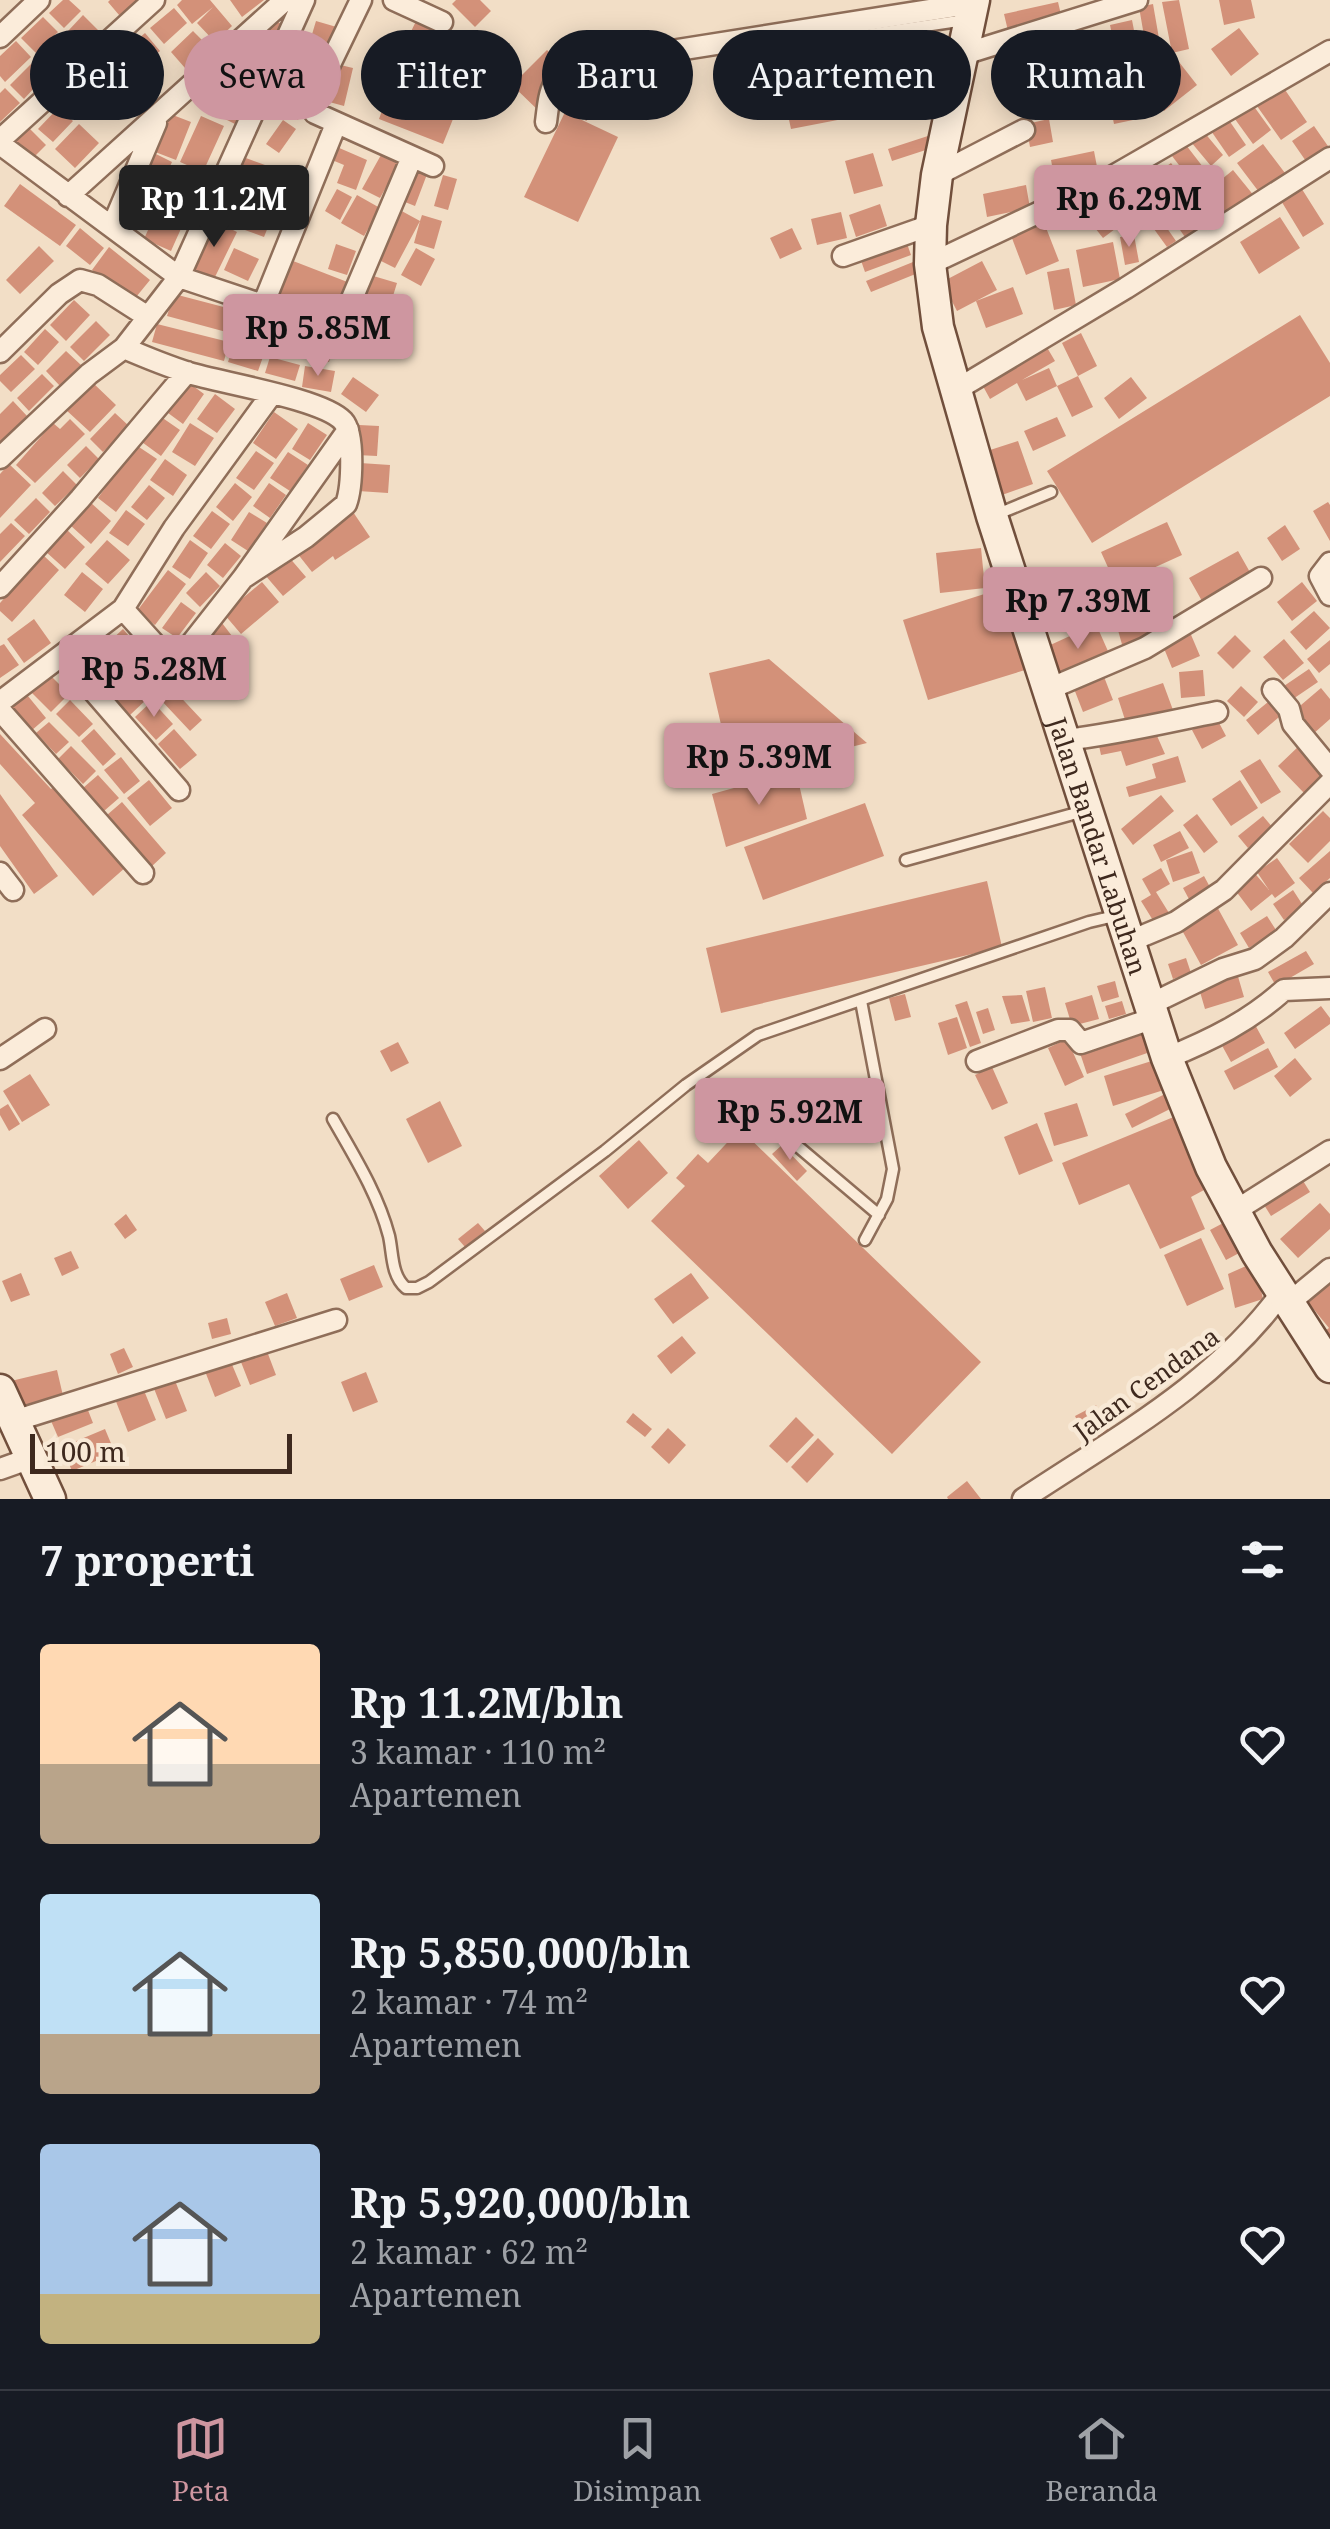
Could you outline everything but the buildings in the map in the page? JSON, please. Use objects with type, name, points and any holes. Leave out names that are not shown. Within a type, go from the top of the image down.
[{"type":"main road","name":"Jalan Bandar Labuhan","points":[[950,120],[931,225],[930,264],[938,327],[992,516],[1167,1058],[1210,1168],[1257,1253],[1330,1368]]},
{"type":"main road","points":[[0,1390],[50,1499]]},
{"type":"street","points":[[0,37],[39,0]]},
{"type":"street","points":[[154,0],[0,142],[179,278],[263,306],[331,322],[343,318],[412,157]]},
{"type":"street","points":[[164,111],[285,0]]},
{"type":"street","points":[[0,458],[89,374],[124,348],[179,278],[304,0]]},
{"type":"street","points":[[361,0],[314,104],[315,113],[433,166]]},
{"type":"street","points":[[394,0],[442,22]]},
{"type":"street","points":[[971,58],[1137,0]]},
{"type":"street","points":[[546,122],[554,84],[567,70],[583,65],[973,7]]},
{"type":"street","points":[[930,264],[1101,183],[1330,51]]},
{"type":"street","points":[[68,196],[154,120]]},
{"type":"street","points":[[112,227],[156,120]]},
{"type":"street","points":[[263,306],[336,124]]},
{"type":"street","points":[[938,176],[1024,130]]},
{"type":"street","points":[[956,390],[1330,158]]},
{"type":"street","points":[[843,256],[931,225]]},
{"type":"street","points":[[0,352],[59,294],[80,280],[98,285],[148,317]]},
{"type":"street","points":[[124,348],[187,372],[328,412],[344,422],[350,468],[346,504],[243,578]]},
{"type":"street","points":[[0,587],[187,372]]},
{"type":"street","points":[[143,873],[0,706],[123,610],[174,528],[271,395]]},
{"type":"street","points":[[123,610],[160,654],[174,660],[194,644],[348,430]]},
{"type":"street","points":[[1330,563],[1320,576],[1330,595]]},
{"type":"street","points":[[1049,688],[1145,648],[1261,578]]},
{"type":"street","points":[[63,656],[179,790]]},
{"type":"street","points":[[1273,690],[1289,710],[1293,724],[1330,770]]},
{"type":"street","points":[[1066,740],[1120,734],[1217,712]]},
{"type":"street","points":[[1124,928],[1176,922],[1224,890],[1330,782]]},
{"type":"street","points":[[0,873],[13,890]]},
{"type":"street","points":[[977,1062],[1058,1030],[1070,1030],[1081,1043],[1153,1011],[1223,969],[1255,959],[1284,938],[1330,893]]},
{"type":"street","points":[[1167,1058],[1223,1035],[1284,990],[1330,988]]},
{"type":"street","points":[[0,1059],[45,1029]]},
{"type":"street","points":[[1235,1211],[1330,1151]]},
{"type":"street","name":"Jalan Cendana","points":[[1023,1499],[1199,1380],[1236,1349],[1286,1296],[1330,1270]]},
{"type":"street","points":[[14,1421],[336,1320]]},
{"type":"street","points":[[0,1469],[31,1458]]},
{"type":"lane","points":[[858,30],[973,7]]},
{"type":"lane","points":[[992,516],[1051,492]]},
{"type":"lane","points":[[906,860],[1086,810]]},
{"type":"lane","points":[[332,1119],[374,1193],[388,1234],[396,1278],[406,1288],[417,1288],[758,1035],[1089,922],[1124,928]]},
{"type":"lane","points":[[861,1001],[894,1169],[880,1216],[864,1240]]},
{"type":"lane","points":[[782,1133],[880,1216]]}]
